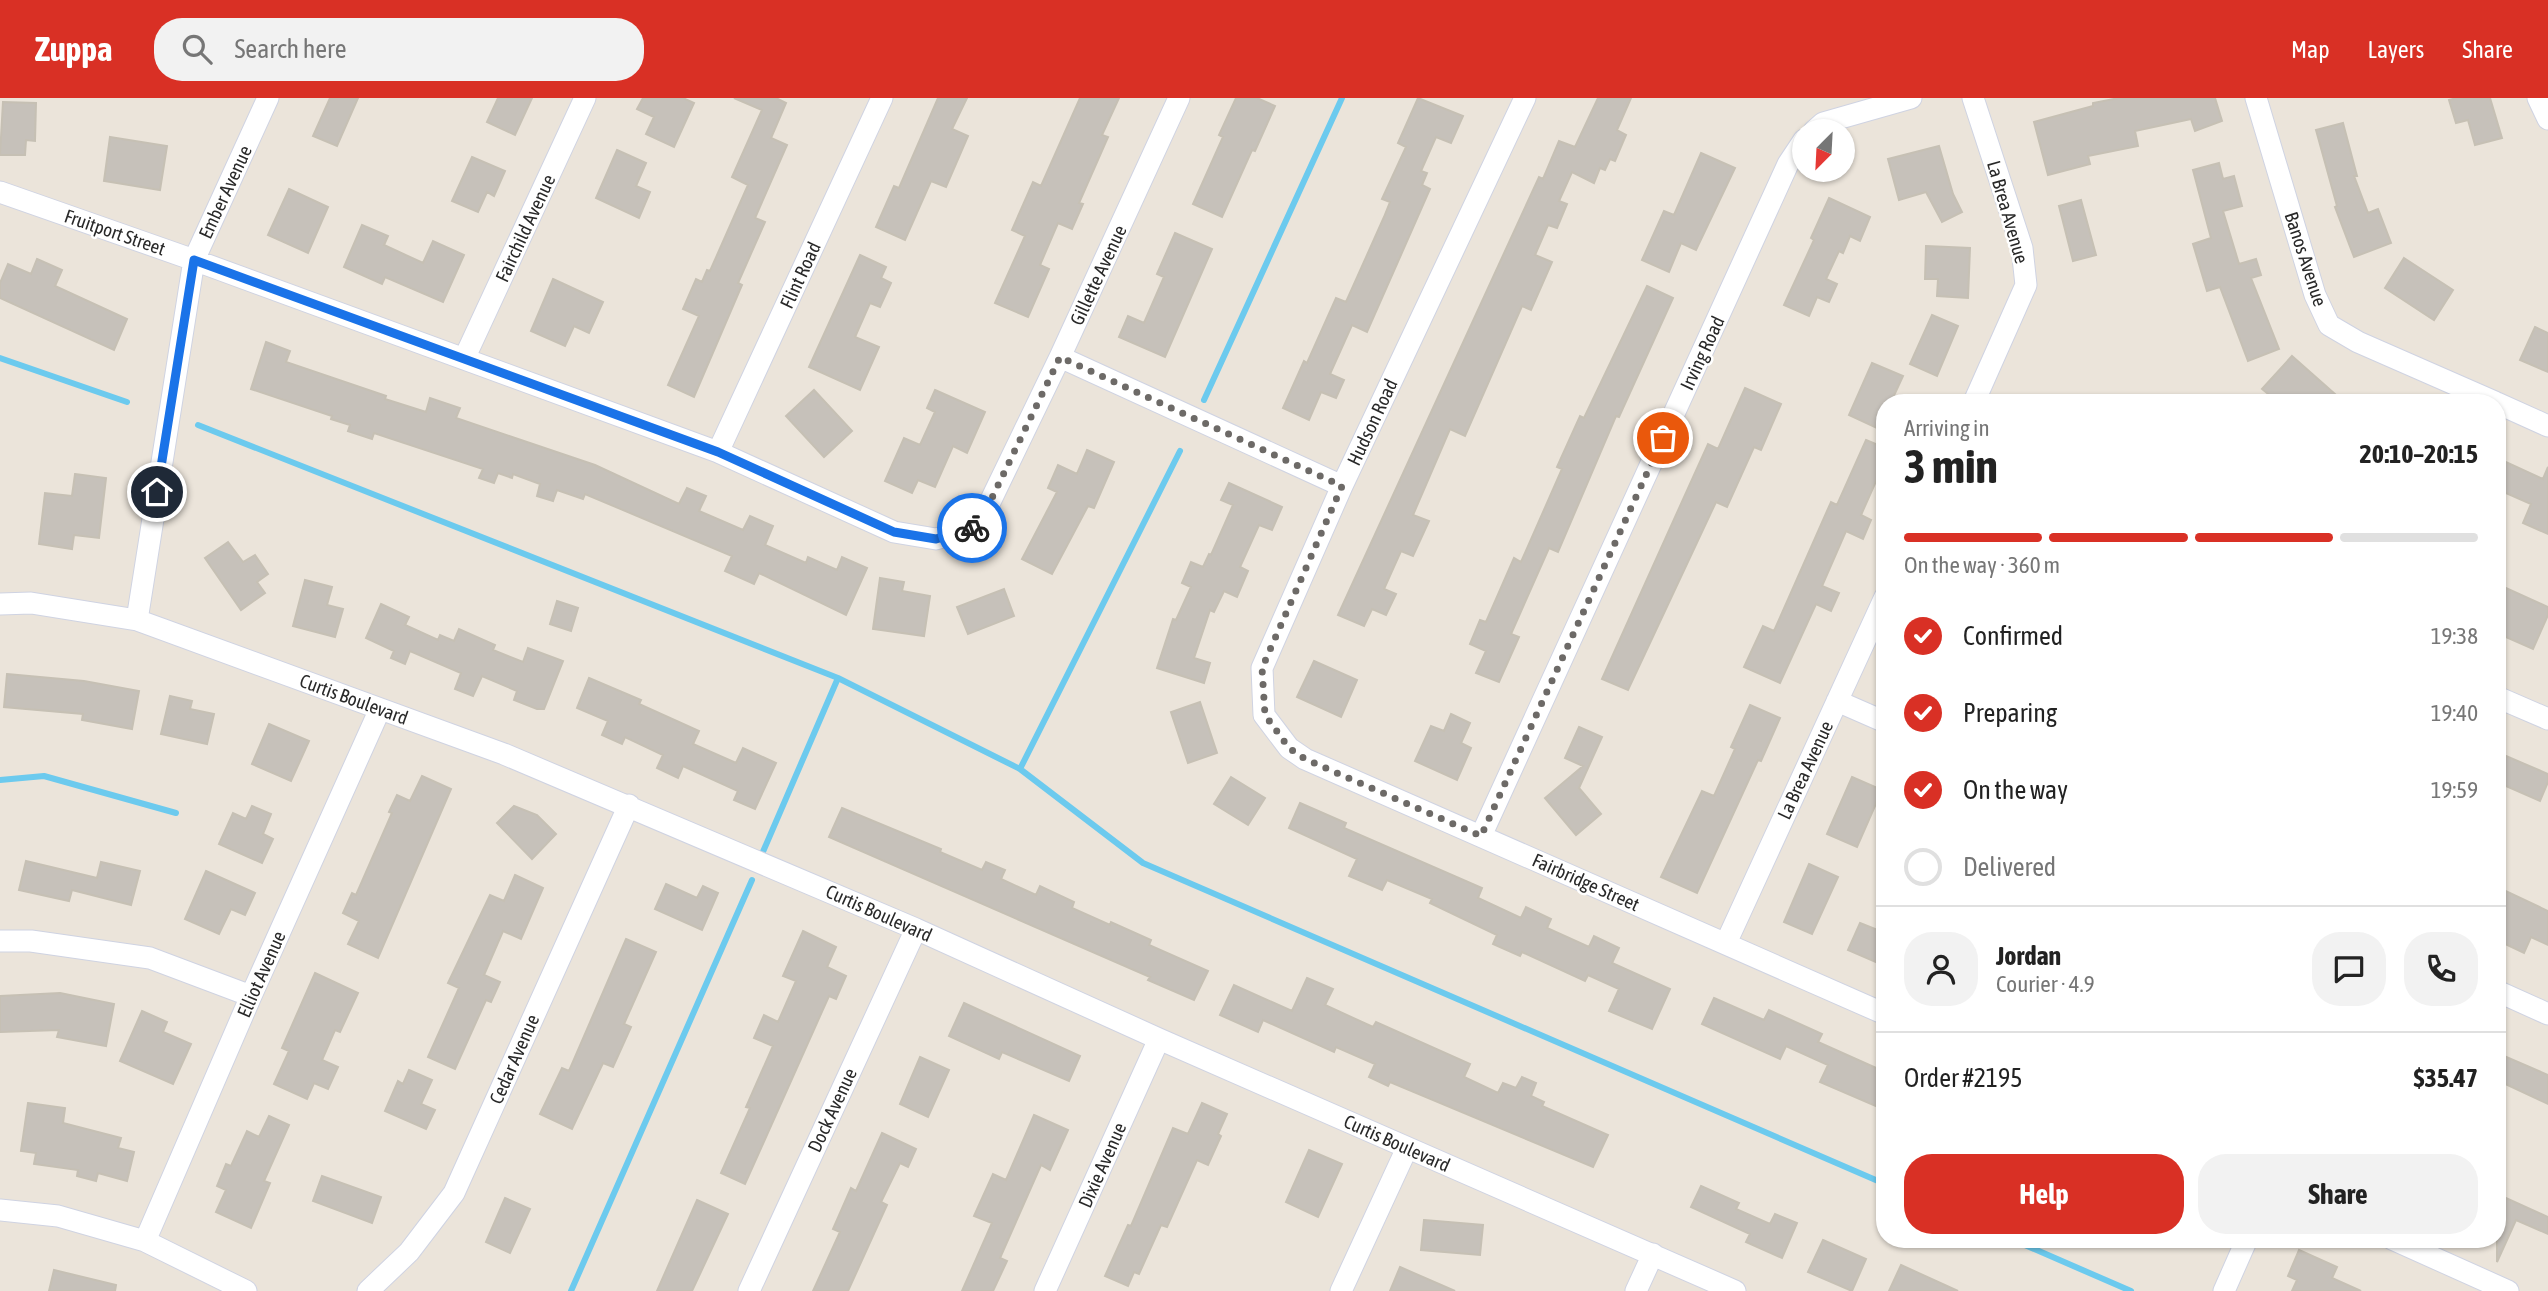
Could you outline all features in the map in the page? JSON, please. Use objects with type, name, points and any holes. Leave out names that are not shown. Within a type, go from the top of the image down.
[{"type":"street","name":"Ember Avenue","points":[[136,621],[194,260],[268,98]]},
{"type":"street","name":"Fairchild Avenue","points":[[464,359],[585,98]]},
{"type":"street","name":"Flint Road","points":[[718,452],[882,98]]},
{"type":"street","name":"Gillette Avenue","points":[[936,539],[971,529],[989,504],[1060,357],[1178,98]]},
{"type":"street","name":"Hudson Road","points":[[1289,748],[1265,715],[1262,668],[1342,486],[1525,98]]},
{"type":"street","points":[[1837,119],[1911,98]]},
{"type":"street","name":"La Brea Avenue","points":[[1973,98],[2022,248],[2026,285],[1978,394]]},
{"type":"street","name":"Banos Avenue","points":[[2256,98],[2315,295],[2329,325],[2358,342],[2476,394]]},
{"type":"street","points":[[2538,98],[2548,119]]},
{"type":"street","name":"Irving Road","points":[[1481,836],[1792,158]]},
{"type":"street","name":"Fruitport Street","points":[[0,192],[194,260],[718,452],[894,532],[936,539]]},
{"type":"street","points":[[1060,357],[1342,486]]},
{"type":"street","name":"Banos Avenue","points":[[2506,407],[2548,426]]},
{"type":"street","name":"Curtis Boulevard","points":[[0,604],[31,603],[136,621],[504,754],[916,929],[1159,1039],[1735,1291]]},
{"type":"street","name":"La Brea Avenue","points":[[1726,943],[1876,616]]},
{"type":"street","points":[[1837,701],[1876,718]]},
{"type":"street","points":[[2506,701],[2548,719]]},
{"type":"street","name":"Elliot Avenue","points":[[145,1241],[380,709]]},
{"type":"street","name":"Fairbridge Street","points":[[1289,748],[1305,759],[1876,1010]]},
{"type":"street","name":"Cedar Avenue","points":[[368,1291],[408,1252],[454,1193],[629,805]]},
{"type":"street","name":"Dock Avenue","points":[[749,1291],[916,929]]},
{"type":"street","points":[[0,942],[31,941],[150,958],[251,996]]},
{"type":"street","points":[[2506,995],[2548,1014]]},
{"type":"street","name":"Dixie Avenue","points":[[1045,1291],[1159,1039]]},
{"type":"street","points":[[1341,1291],[1407,1147]]},
{"type":"street","points":[[0,1210],[58,1216],[145,1241],[246,1291]]},
{"type":"street","points":[[2224,1291],[2243,1248]]},
{"type":"street","points":[[2412,1248],[2508,1291]]},
{"type":"street","points":[[1636,1291],[1653,1254]]},
{"type":"building","points":[[330,98],[358,98],[337,146],[313,136]]},
{"type":"building","points":[[498,98],[532,98],[515,135],[487,122]]},
{"type":"building","points":[[643,98],[683,98],[694,103],[674,147],[646,134],[654,117],[637,109]]},
{"type":"building","points":[[734,98],[776,98],[786,103],[771,138],[787,145],[755,218],[765,222],[738,283],[742,285],[694,397],[668,385],[699,316],[683,309],[696,279],[702,282],[707,270],[710,271],[748,185],[732,177],[762,110]]},
{"type":"building","points":[[938,98],[967,98],[952,129],[968,136],[946,187],[931,181],[905,240],[876,227],[894,186],[899,188]]},
{"type":"building","points":[[1080,98],[1119,98],[1102,135],[1108,137],[1079,203],[1083,204],[1072,229],[1058,223],[1040,265],[1049,269],[1028,317],[995,303],[1025,236],[1012,230],[1033,182],[1041,186]]},
{"type":"building","points":[[1236,98],[1257,98],[1275,106],[1222,217],[1193,204],[1223,137],[1219,135]]},
{"type":"building","points":[[1418,98],[1463,116],[1451,143],[1436,137],[1421,171],[1427,173],[1422,185],[1430,189],[1367,332],[1352,325],[1330,374],[1344,380],[1336,398],[1321,392],[1309,420],[1283,408],[1336,298],[1346,302],[1384,217],[1390,202],[1382,199],[1406,147],[1398,143]]},
{"type":"building","points":[[1598,98],[1631,98],[1617,130],[1626,135],[1615,161],[1610,159],[1605,170],[1600,168],[1594,183],[1572,172],[1559,201],[1567,204],[1557,228],[1548,225],[1535,255],[1552,262],[1531,310],[1522,306],[1465,436],[1450,429],[1413,515],[1429,521],[1413,556],[1401,551],[1384,589],[1396,594],[1386,615],[1372,609],[1364,626],[1338,615],[1539,177],[1543,179],[1559,141],[1575,147]]},
{"type":"building","points":[[2119,98],[2215,98],[2222,121],[2195,131],[2191,119],[2135,131],[2138,146],[2088,156],[2090,164],[2048,175],[2034,122],[2093,106],[2093,103]]},
{"type":"building","points":[[2490,98],[2502,138],[2475,145],[2468,120],[2456,123],[2449,100]]},
{"type":"building","points":[[3,102],[36,103],[35,141],[26,140],[25,155],[0,155]]},
{"type":"building","points":[[2343,123],[2357,176],[2354,176],[2368,213],[2378,209],[2391,243],[2354,257],[2335,207],[2337,206],[2316,130]]},
{"type":"building","points":[[110,137],[167,146],[160,190],[104,181]]},
{"type":"building","points":[[1939,146],[1953,194],[1962,212],[1942,222],[1926,192],[1899,200],[1888,159]]},
{"type":"building","points":[[617,150],[646,163],[636,186],[650,192],[639,218],[596,198]]},
{"type":"building","points":[[1701,153],[1735,168],[1696,250],[1681,243],[1669,272],[1642,260],[1664,211],[1674,215]]},
{"type":"building","points":[[472,157],[505,171],[494,196],[487,192],[478,212],[452,201]]},
{"type":"building","points":[[2219,163],[2223,179],[2234,176],[2242,206],[2223,211],[2239,264],[2256,259],[2261,275],[2251,278],[2279,349],[2248,361],[2220,287],[2207,291],[2193,244],[2211,238],[2193,170]]},
{"type":"building","points":[[289,189],[328,207],[308,253],[268,235]]},
{"type":"building","points":[[1829,198],[1870,217],[1860,241],[1850,236],[1843,253],[1839,251],[1826,279],[1837,284],[1829,302],[1817,297],[1809,316],[1784,305],[1814,240],[1811,238]]},
{"type":"building","points":[[2081,200],[2096,255],[2073,261],[2059,206]]},
{"type":"building","points":[[362,225],[388,236],[384,245],[423,263],[433,241],[464,255],[443,302],[385,277],[382,284],[344,267]]},
{"type":"building","points":[[1175,233],[1212,249],[1165,357],[1119,337],[1128,316],[1144,323],[1164,277],[1157,274]]},
{"type":"building","points":[[1926,246],[1970,248],[1968,298],[1937,296],[1938,279],[1925,279]]},
{"type":"building","points":[[860,255],[886,267],[881,278],[891,283],[880,307],[870,303],[855,337],[879,347],[860,390],[809,367]]},
{"type":"building","points":[[2404,258],[2453,290],[2434,320],[2385,288]]},
{"type":"building","points":[[37,259],[62,270],[55,286],[127,319],[114,350],[0,298],[0,283],[8,264],[31,274]]},
{"type":"building","points":[[553,279],[603,302],[589,333],[574,326],[565,346],[531,331]]},
{"type":"building","points":[[1647,286],[1673,298],[1619,417],[1616,416],[1558,552],[1549,548],[1511,634],[1519,637],[1499,682],[1476,673],[1486,651],[1470,644],[1480,620],[1486,622],[1514,558],[1521,562],[1562,469],[1557,467],[1580,416],[1584,418]]},
{"type":"building","points":[[1932,315],[1958,326],[1937,376],[1910,364]]},
{"type":"building","points":[[2535,327],[2548,333],[2548,372],[2520,360]]},
{"type":"building","points":[[266,342],[290,351],[286,362],[426,412],[430,398],[460,408],[456,418],[595,465],[679,504],[687,488],[706,496],[699,511],[743,530],[750,516],[773,526],[765,545],[806,563],[808,557],[837,570],[842,557],[867,568],[846,615],[759,573],[754,584],[725,571],[732,556],[585,494],[583,499],[557,490],[553,501],[537,496],[540,484],[513,474],[512,478],[498,473],[494,483],[479,478],[483,469],[374,433],[372,439],[348,431],[350,425],[331,419],[332,416],[251,389]]},
{"type":"building","points":[[2292,356],[2335,394],[2268,394],[2262,389]]},
{"type":"building","points":[[1872,363],[1903,376],[1895,394],[1876,394],[1876,428],[1849,415]]},
{"type":"building","points":[[1745,388],[1781,404],[1761,450],[1754,447],[1727,507],[1716,502],[1628,690],[1602,679],[1708,444],[1718,449]]},
{"type":"building","points":[[814,390],[852,431],[824,457],[786,416]]},
{"type":"building","points":[[935,390],[985,412],[967,453],[953,446],[935,487],[918,480],[912,493],[885,481],[904,438],[920,445],[935,412],[927,408]]},
{"type":"building","points":[[1866,440],[1876,444],[1876,481],[1861,515],[1871,520],[1863,539],[1846,531],[1822,586],[1839,593],[1831,611],[1816,604],[1780,683],[1744,667],[1763,626],[1774,631],[1831,502],[1837,505]]},
{"type":"building","points":[[1087,450],[1114,462],[1094,508],[1088,506],[1052,574],[1022,559],[1057,492],[1048,488],[1058,465],[1077,474]]},
{"type":"building","points":[[2506,462],[2543,479],[2548,467],[2548,534],[2523,523],[2531,504],[2506,493]]},
{"type":"building","points":[[75,474],[106,478],[99,538],[74,535],[72,549],[39,544],[45,493],[72,496]]},
{"type":"building","points":[[1229,483],[1282,507],[1272,530],[1259,525],[1240,567],[1248,571],[1237,597],[1224,591],[1214,612],[1210,610],[1194,658],[1210,663],[1204,683],[1157,668],[1173,619],[1176,620],[1191,587],[1182,583],[1191,562],[1203,567],[1233,505],[1221,500]]},
{"type":"building","points":[[228,542],[243,562],[255,555],[268,574],[257,582],[265,593],[241,610],[205,558]]},
{"type":"building","points":[[880,578],[904,582],[902,591],[930,596],[924,636],[873,629]]},
{"type":"building","points":[[305,580],[332,587],[327,605],[343,609],[335,637],[293,626]]},
{"type":"building","points":[[2506,588],[2548,607],[2548,615],[2533,649],[2506,637]]},
{"type":"building","points":[[1004,589],[1014,616],[968,634],[957,607]]},
{"type":"building","points":[[557,601],[578,608],[571,631],[550,624]]},
{"type":"building","points":[[381,604],[409,617],[405,625],[438,640],[440,635],[454,641],[459,629],[495,645],[493,650],[523,662],[528,648],[563,661],[544,709],[514,700],[517,691],[482,676],[473,696],[455,689],[461,673],[410,651],[405,664],[391,658],[394,651],[366,638]]},
{"type":"building","points":[[1314,661],[1357,680],[1341,717],[1297,697]]},
{"type":"building","points":[[7,674],[84,681],[139,691],[132,729],[82,720],[83,714],[4,707]]},
{"type":"building","points":[[589,678],[641,700],[639,704],[699,731],[693,744],[736,763],[743,748],[776,763],[755,809],[734,800],[738,791],[683,766],[678,778],[657,768],[663,755],[625,737],[622,744],[602,735],[608,721],[577,708]]},
{"type":"building","points":[[170,696],[192,701],[190,709],[214,714],[207,744],[161,734]]},
{"type":"building","points":[[1200,702],[1217,753],[1188,763],[1171,712]]},
{"type":"building","points":[[1750,705],[1780,718],[1697,893],[1661,877],[1702,791],[1714,796],[1735,749],[1731,747]]},
{"type":"building","points":[[1451,714],[1470,723],[1461,743],[1471,748],[1457,780],[1415,761],[1431,726],[1444,731]]},
{"type":"building","points":[[269,724],[309,741],[291,781],[252,764]]},
{"type":"building","points":[[1579,727],[1602,737],[1579,788],[1601,814],[1576,835],[1545,798],[1583,766],[1565,758]]},
{"type":"building","points":[[2506,756],[2548,774],[2548,782],[2540,801],[2506,786]]},
{"type":"building","points":[[422,776],[451,789],[378,958],[348,944],[359,921],[343,913],[352,893],[356,895],[392,813],[389,812],[397,795],[410,801]]},
{"type":"building","points":[[1231,777],[1265,798],[1248,825],[1214,804]]},
{"type":"building","points":[[1852,777],[1876,787],[1876,804],[1857,847],[1827,834]]},
{"type":"building","points":[[1300,803],[1346,823],[1344,828],[1482,888],[1478,898],[1521,918],[1526,907],[1551,919],[1547,928],[1589,947],[1594,936],[1619,948],[1612,963],[1670,989],[1652,1029],[1609,1011],[1619,989],[1588,975],[1585,981],[1522,952],[1520,956],[1493,944],[1497,935],[1430,903],[1432,899],[1387,880],[1382,890],[1349,876],[1357,859],[1289,828]]},
{"type":"building","points":[[252,806],[271,814],[263,834],[273,839],[262,863],[219,844],[233,813],[246,819]]},
{"type":"building","points":[[514,806],[537,815],[556,834],[532,859],[497,823]]},
{"type":"building","points":[[842,808],[941,849],[940,852],[982,870],[986,862],[1005,870],[1001,879],[1036,895],[1040,886],[1074,902],[1072,908],[1151,940],[1149,945],[1208,971],[1194,1000],[1148,980],[1150,977],[829,837]]},
{"type":"building","points":[[26,861],[97,878],[101,862],[140,871],[131,905],[72,890],[69,901],[19,890]]},
{"type":"building","points":[[1809,864],[1838,877],[1812,934],[1784,922]]},
{"type":"building","points":[[206,871],[255,893],[245,915],[231,909],[219,934],[185,919]]},
{"type":"building","points":[[515,875],[543,888],[521,939],[503,931],[484,975],[500,982],[491,1002],[486,1000],[455,1069],[428,1057],[459,988],[448,983],[490,895],[504,901]]},
{"type":"building","points":[[666,884],[697,898],[703,886],[718,893],[702,930],[655,909]]},
{"type":"building","points":[[2506,891],[2548,911],[2548,945],[2531,937],[2524,953],[2506,944]]},
{"type":"building","points":[[1860,923],[1876,929],[1876,962],[1848,950]]},
{"type":"building","points":[[803,931],[836,947],[827,967],[846,976],[836,999],[829,996],[745,1184],[721,1173],[750,1108],[746,1107],[773,1046],[754,1038],[764,1015],[778,1022],[796,981],[783,976]]},
{"type":"building","points":[[626,939],[656,952],[624,1024],[631,1027],[613,1067],[603,1063],[572,1129],[540,1114],[562,1068],[569,1071]]},
{"type":"building","points":[[315,973],[358,993],[340,1032],[335,1030],[322,1060],[338,1067],[328,1089],[314,1083],[307,1099],[274,1084],[289,1051],[282,1048]]},
{"type":"building","points":[[1307,978],[1333,989],[1325,1005],[1373,1027],[1376,1022],[1470,1064],[1464,1077],[1498,1093],[1503,1083],[1516,1088],[1522,1077],[1536,1083],[1531,1096],[1544,1102],[1542,1106],[1608,1135],[1593,1167],[1390,1082],[1388,1086],[1369,1077],[1375,1064],[1336,1047],[1334,1052],[1263,1020],[1258,1032],[1220,1015],[1234,985],[1292,1011]]},
{"type":"building","points":[[60,993],[114,1004],[106,1046],[57,1037],[59,1030],[0,1032],[0,996]]},
{"type":"building","points":[[1714,998],[1764,1020],[1769,1010],[1822,1034],[1818,1042],[1876,1068],[1876,1106],[1820,1082],[1828,1065],[1786,1046],[1780,1059],[1702,1024]]},
{"type":"building","points":[[964,1003],[1080,1056],[1069,1081],[1002,1052],[999,1059],[949,1036]]},
{"type":"building","points":[[142,1011],[167,1022],[163,1032],[191,1044],[173,1084],[120,1061]]},
{"type":"building","points":[[920,1057],[949,1070],[928,1117],[900,1104]]},
{"type":"building","points":[[2506,1057],[2548,1075],[2548,1104],[2506,1084]]},
{"type":"building","points":[[409,1070],[432,1080],[421,1104],[435,1110],[426,1129],[385,1111],[398,1081],[403,1084]]},
{"type":"building","points":[[28,1103],[65,1108],[63,1123],[121,1138],[118,1148],[134,1152],[127,1181],[98,1173],[96,1181],[77,1176],[78,1170],[34,1164],[36,1153],[21,1151]]},
{"type":"building","points":[[1202,1103],[1227,1114],[1208,1165],[1197,1160],[1167,1227],[1161,1225],[1139,1274],[1134,1272],[1128,1286],[1105,1276],[1128,1225],[1131,1226],[1173,1128],[1188,1134]]},
{"type":"building","points":[[1034,1115],[1068,1130],[1050,1170],[1041,1165],[1000,1258],[1007,1261],[993,1291],[962,1291],[992,1223],[974,1216],[993,1174],[1006,1180]]},
{"type":"building","points":[[269,1116],[289,1125],[264,1181],[270,1183],[251,1228],[216,1212],[226,1190],[217,1186],[226,1164],[231,1166],[247,1131],[259,1137]]},
{"type":"building","points":[[882,1133],[916,1149],[908,1167],[900,1163],[881,1202],[887,1205],[848,1291],[813,1291],[840,1232],[833,1229],[851,1188],[856,1191]]},
{"type":"building","points":[[1309,1150],[1342,1164],[1318,1217],[1286,1202]]},
{"type":"building","points":[[322,1176],[381,1197],[372,1223],[313,1201]]},
{"type":"building","points":[[1701,1186],[1739,1203],[1736,1209],[1770,1224],[1775,1214],[1797,1223],[1782,1258],[1746,1242],[1750,1234],[1691,1207]]},
{"type":"building","points":[[505,1198],[530,1209],[510,1253],[486,1242]]},
{"type":"building","points":[[2506,1198],[2548,1217],[2548,1234],[2516,1220],[2506,1242]]},
{"type":"building","points":[[697,1200],[728,1214],[692,1291],[657,1291]]},
{"type":"building","points":[[1424,1220],[1483,1225],[1480,1255],[1421,1250]]},
{"type":"building","points":[[1823,1240],[1866,1259],[1852,1291],[1808,1272]]},
{"type":"building","points":[[2497,1248],[2503,1248],[2497,1262]]},
{"type":"building","points":[[2299,1250],[2337,1267],[2332,1278],[2361,1291],[2292,1291],[2297,1280],[2288,1276]]},
{"type":"building","points":[[1901,1265],[1958,1291],[1889,1291]]},
{"type":"building","points":[[1400,1267],[1455,1291],[1390,1291]]},
{"type":"building","points":[[54,1270],[116,1285],[115,1291],[49,1291]]},
{"type":"waterway","points":[[1204,400],[1342,98]]},
{"type":"waterway","points":[[0,358],[127,402]]},
{"type":"waterway","points":[[198,425],[838,678],[1020,769],[1143,863],[1876,1180]]},
{"type":"waterway","points":[[1020,769],[1180,451]]},
{"type":"waterway","points":[[762,854],[838,678]]},
{"type":"waterway","points":[[0,780],[44,776],[176,813]]},
{"type":"waterway","points":[[571,1291],[752,880]]},
{"type":"waterway","points":[[2032,1248],[2131,1291]]},
{"type":"way so far","points":[[972,528],[989,504],[1060,357],[1342,486],[1262,668],[1265,715],[1289,748],[1305,759],[1481,836],[1663,438]]},
{"type":"route","points":[[157,492],[194,260],[718,452],[894,532],[936,539],[972,528]]}]
